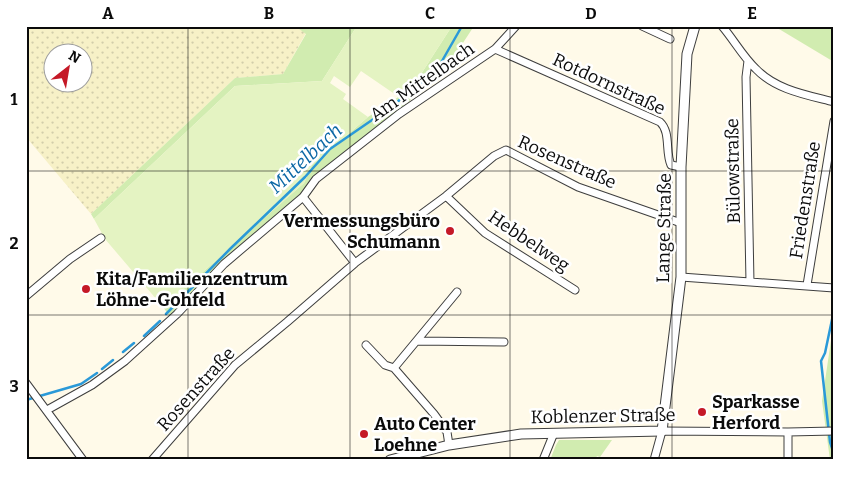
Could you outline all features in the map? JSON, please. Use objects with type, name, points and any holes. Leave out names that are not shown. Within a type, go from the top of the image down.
[{"type":"street","name":"Am Mittelbach","points":[[47,410],[92,384],[125,361],[177,314],[224,264],[304,197],[316,179],[399,114],[495,49],[516,26]]},
{"type":"street","points":[[642,26],[670,38]]},
{"type":"street","name":"Lange Straße","points":[[662,431],[681,277],[681,167],[687,54],[695,26]]},
{"type":"street","points":[[722,26],[748,61],[762,75],[778,85],[834,102]]},
{"type":"street","name":"Rotdornstraße","points":[[495,49],[660,122],[666,127],[668,157],[672,166],[681,167]]},
{"type":"street","name":"Bülowstraße","points":[[748,61],[746,77],[750,282]]},
{"type":"street","name":"Friedenstraße","points":[[807,285],[834,121]]},
{"type":"street","name":"Rosenstraße","points":[[152,460],[234,365],[355,263],[446,196],[494,156],[506,150],[578,186],[681,223]]},
{"type":"street","name":"Hebbelweg","points":[[446,196],[485,233],[575,290]]},
{"type":"street","points":[[304,197],[355,263]]},
{"type":"street","points":[[26,296],[70,259],[101,238]]},
{"type":"street","points":[[681,277],[831,288]]},
{"type":"street","points":[[394,368],[457,292]]},
{"type":"street","points":[[417,341],[504,342]]},
{"type":"street","points":[[366,345],[385,365],[394,368],[434,414],[447,432],[448,446]]},
{"type":"street","points":[[28,386],[83,460]]},
{"type":"street","points":[[654,460],[662,431]]},
{"type":"street","name":"Koblenzer Straße","points":[[390,460],[448,446],[511,435],[662,431],[834,431]]},
{"type":"street","points":[[788,432],[788,460]]},
{"type":"street","points":[[543,460],[554,433]]},
{"type":"shaded area","points":[[26,26],[295,26],[306,33],[283,74],[235,78],[91,214],[26,137]]},
{"type":"green space","points":[[295,26],[357,26],[322,81],[235,86],[94,219],[91,214],[235,78],[283,74],[306,34]]},
{"type":"green space","points":[[357,26],[452,26],[412,88],[399,97],[361,71],[350,87],[334,76],[330,83],[346,94],[343,99],[368,117],[312,165],[304,183],[163,307],[105,239],[94,219],[235,86],[322,81]]},
{"type":"green space","points":[[452,26],[474,26],[442,75],[314,177],[301,193],[223,263],[171,318],[163,307],[304,183],[312,165],[368,117],[412,88]]},
{"type":"green space","points":[[780,26],[834,26],[834,62],[779,29]]},
{"type":"green space","points":[[834,310],[834,460],[830,460],[822,401],[833,327],[831,318]]},
{"type":"green space","points":[[559,440],[612,440],[600,457],[597,456],[595,460],[550,460]]},
{"type":"waterway","name":"Mittelbach","points":[[166,314],[305,177],[330,149],[388,109],[432,75],[462,26]]},
{"type":"waterway","points":[[832,26],[834,49]]},
{"type":"waterway","points":[[834,310],[825,353],[821,361],[830,442],[834,454]]},
{"type":"waterway","name":"Mittelbach","points":[[144,336],[160,321]]},
{"type":"waterway","name":"Mittelbach","points":[[123,352],[134,343]]},
{"type":"waterway","name":"Mittelbach","points":[[102,369],[113,360]]},
{"type":"waterway","name":"Mittelbach","points":[[26,400],[81,384],[97,373]]},
{"type":"place","name":"Vermessungsbüro Schumann","points":[[450,231]]},
{"type":"place","name":"Kita/Familienzentrum Löhne-Gohfeld","points":[[86,289]]},
{"type":"place","name":"Sparkasse Herford","points":[[702,412]]},
{"type":"place","name":"Auto Center Loehne","points":[[364,434]]}]
